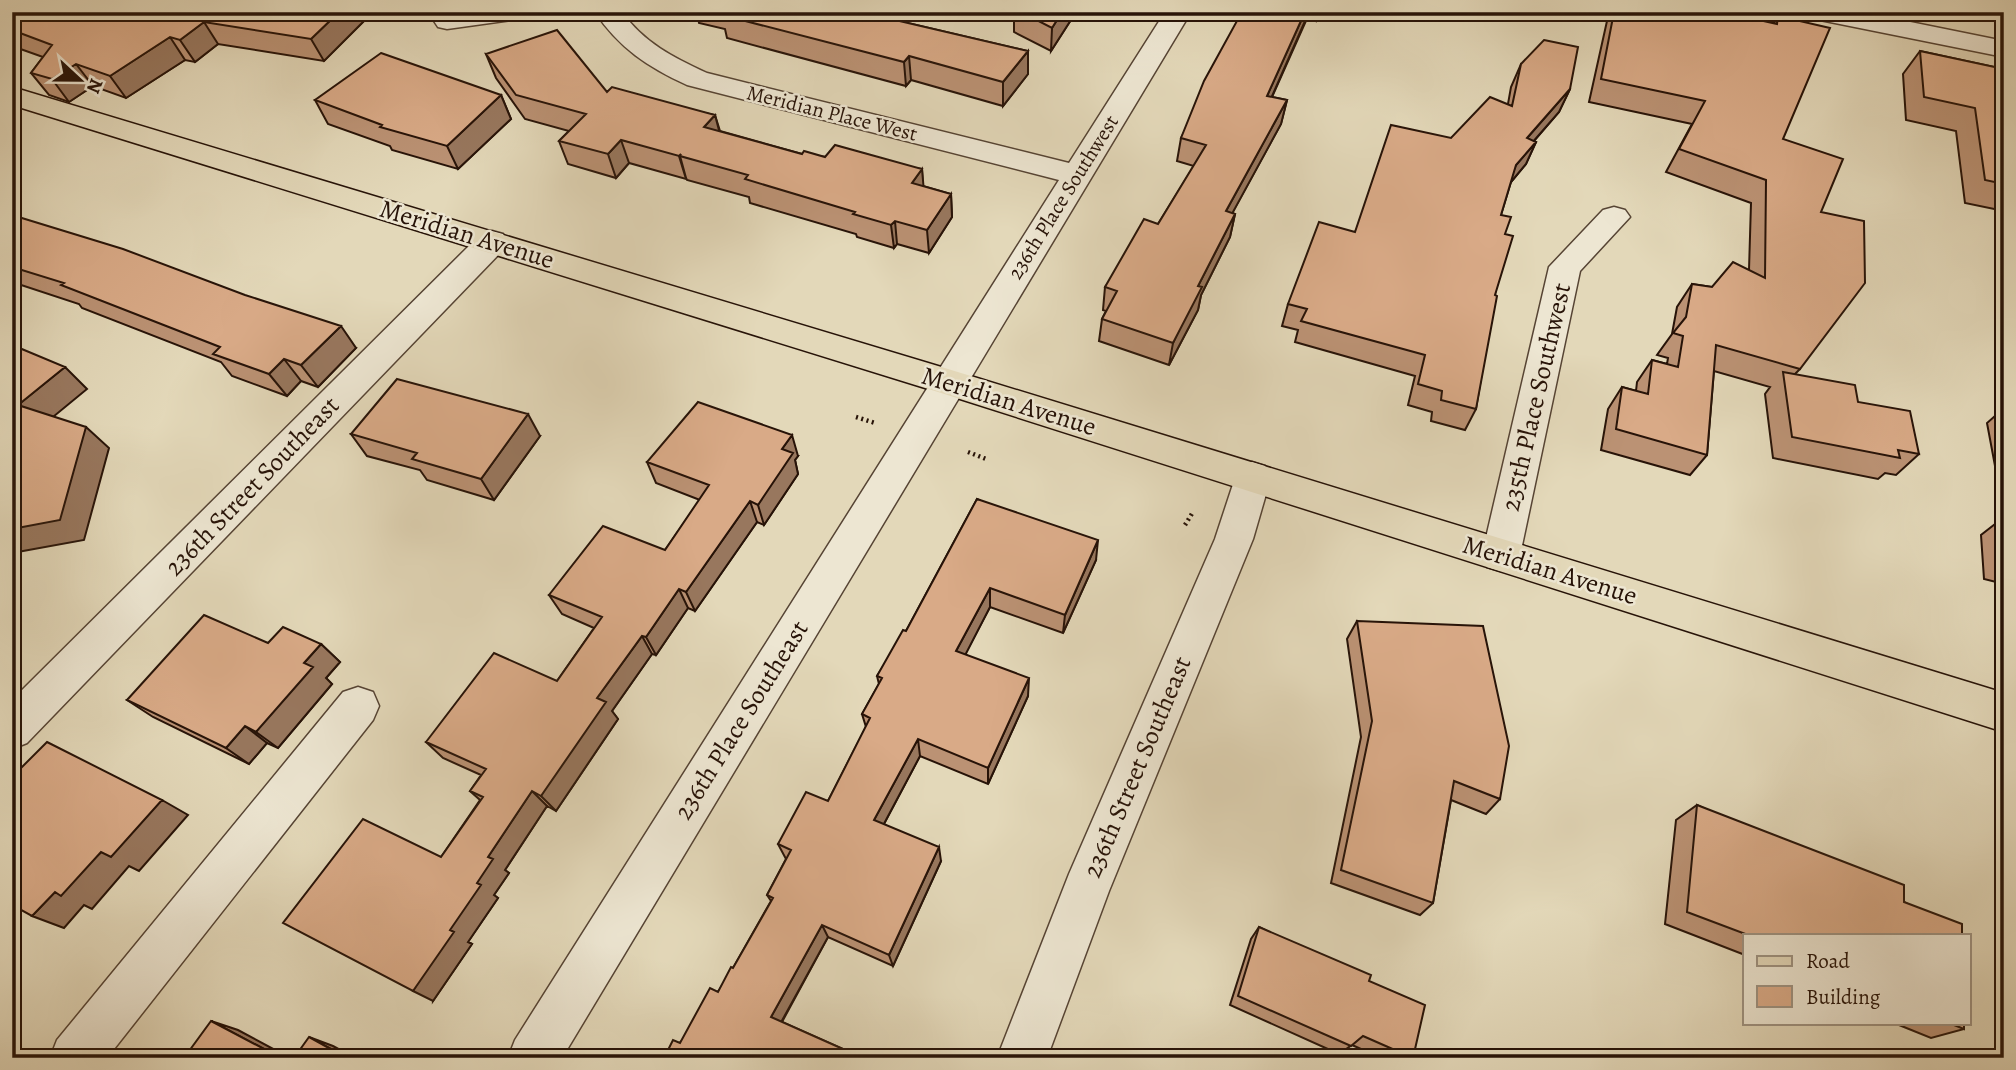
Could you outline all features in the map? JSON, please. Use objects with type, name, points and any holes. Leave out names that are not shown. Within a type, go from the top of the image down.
[{"type":"main road","name":"Meridian Avenue","points":[[12,96],[948,382],[2004,713]]},
{"type":"street","points":[[447,21],[512,12]]},
{"type":"street","name":"Meridian Place West","points":[[608,12],[619,29],[652,59],[697,79],[1077,175]]},
{"type":"street","name":"236th Place Southwest","points":[[948,382],[1178,12]]},
{"type":"street","points":[[1820,12],[2004,49]]},
{"type":"street","name":"235th Place Southwest","points":[[1501,555],[1565,267],[1614,217]]},
{"type":"street","name":"236th Street Southeast","points":[[12,729],[492,242]]},
{"type":"street","name":"236th Place Southeast","points":[[533,1058],[948,382]]},
{"type":"street","name":"236th Street Southeast","points":[[1022,1058],[1086,891],[1234,539],[1252,477]]},
{"type":"street","points":[[75,1058],[358,706]]},
{"type":"path","points":[[856,417],[880,424]]},
{"type":"path","points":[[968,452],[986,459]]},
{"type":"path","points":[[1185,525],[1193,512]]},
{"type":"building","points":[[12,12],[339,12],[311,39],[204,22],[180,40],[170,37],[110,76],[76,64],[52,79],[31,73],[52,45],[12,30]]},
{"type":"building","points":[[724,12],[861,12],[1028,51],[1003,82],[909,56],[904,62],[722,15]]},
{"type":"building","points":[[1021,12],[1062,12],[1052,28]]},
{"type":"building","points":[[1246,12],[1305,12],[1267,96],[1287,100],[1226,211],[1235,214],[1198,286],[1202,287],[1173,343],[1102,319],[1117,291],[1105,287],[1144,219],[1158,224],[1206,145],[1181,138],[1204,81],[1238,19],[1243,20]]},
{"type":"building","points":[[1614,12],[1723,12],[1777,24],[1778,16],[1830,28],[1783,139],[1843,159],[1821,212],[1864,221],[1865,283],[1800,369],[1716,345],[1707,455],[1616,429],[1622,387],[1648,394],[1652,360],[1678,367],[1683,336],[1673,333],[1686,317],[1692,284],[1712,287],[1733,262],[1765,278],[1766,180],[1679,149],[1705,101],[1601,79]]},
{"type":"building","points":[[557,30],[607,92],[612,87],[715,115],[704,127],[802,154],[804,151],[825,157],[835,145],[922,169],[912,183],[951,194],[927,230],[895,221],[891,225],[853,214],[855,212],[745,179],[748,175],[680,156],[681,154],[679,156],[621,140],[608,154],[559,141],[586,114],[516,95],[486,54]]},
{"type":"building","points":[[1544,40],[1578,47],[1570,89],[1527,138],[1536,142],[1516,165],[1501,215],[1511,217],[1505,234],[1513,236],[1495,295],[1497,296],[1476,409],[1441,400],[1442,391],[1418,384],[1425,355],[1301,321],[1307,309],[1288,304],[1319,222],[1355,232],[1391,125],[1451,138],[1490,97],[1512,106],[1521,64]]},
{"type":"building","points":[[1920,51],[2004,69],[2004,184],[1985,180],[1975,108],[1924,97]]},
{"type":"building","points":[[381,53],[501,95],[447,146],[380,127],[382,125],[315,100]]},
{"type":"building","points":[[12,215],[123,249],[245,295],[341,326],[301,365],[284,359],[269,374],[213,354],[220,347],[61,285],[64,283],[12,267]]},
{"type":"building","points":[[17,347],[65,367],[18,405],[86,427],[60,520],[12,529],[12,351]]},
{"type":"building","points":[[1783,372],[1855,385],[1858,402],[1910,411],[1919,454],[1898,450],[1900,458],[1792,437]]},
{"type":"building","points":[[397,379],[528,414],[481,479],[412,459],[417,453],[351,434]]},
{"type":"building","points":[[698,402],[792,435],[782,449],[793,453],[758,505],[750,501],[686,592],[679,589],[646,637],[642,636],[597,698],[606,702],[541,796],[532,791],[488,857],[493,859],[477,883],[481,885],[450,930],[454,932],[413,991],[283,923],[363,819],[441,857],[483,797],[470,791],[486,769],[426,742],[494,653],[557,681],[602,617],[549,595],[603,526],[665,550],[709,485],[647,462]]},
{"type":"building","points":[[977,499],[1098,540],[1065,615],[990,588],[956,651],[1029,678],[988,768],[918,739],[874,820],[939,847],[889,955],[822,925],[771,1017],[852,1053],[849,1058],[664,1058],[673,1040],[680,1043],[710,988],[718,992],[773,898],[767,895],[791,850],[778,844],[806,792],[828,801],[870,718],[862,714],[882,678],[877,676],[903,630],[906,631]]},
{"type":"building","points":[[204,615],[268,643],[283,627],[321,644],[304,663],[313,667],[256,732],[245,726],[226,748],[127,700]]},
{"type":"building","points":[[1357,621],[1483,626],[1509,746],[1500,799],[1454,781],[1433,903],[1341,870],[1372,721]]},
{"type":"building","points":[[47,742],[162,800],[111,857],[101,852],[61,896],[55,892],[32,916],[12,905],[12,777]]},
{"type":"building","points":[[1697,805],[1904,885],[1904,902],[1962,924],[1962,934],[1745,934],[1687,912]]},
{"type":"building","points":[[1259,927],[1371,975],[1369,981],[1425,1005],[1413,1058],[1363,1036],[1351,1046],[1238,996]]},
{"type":"building","points":[[211,1021],[281,1058],[184,1058]]},
{"type":"building","points":[[1952,1024],[1964,1024],[1964,1029]]},
{"type":"building","points":[[309,1037],[347,1058],[294,1058]]}]
